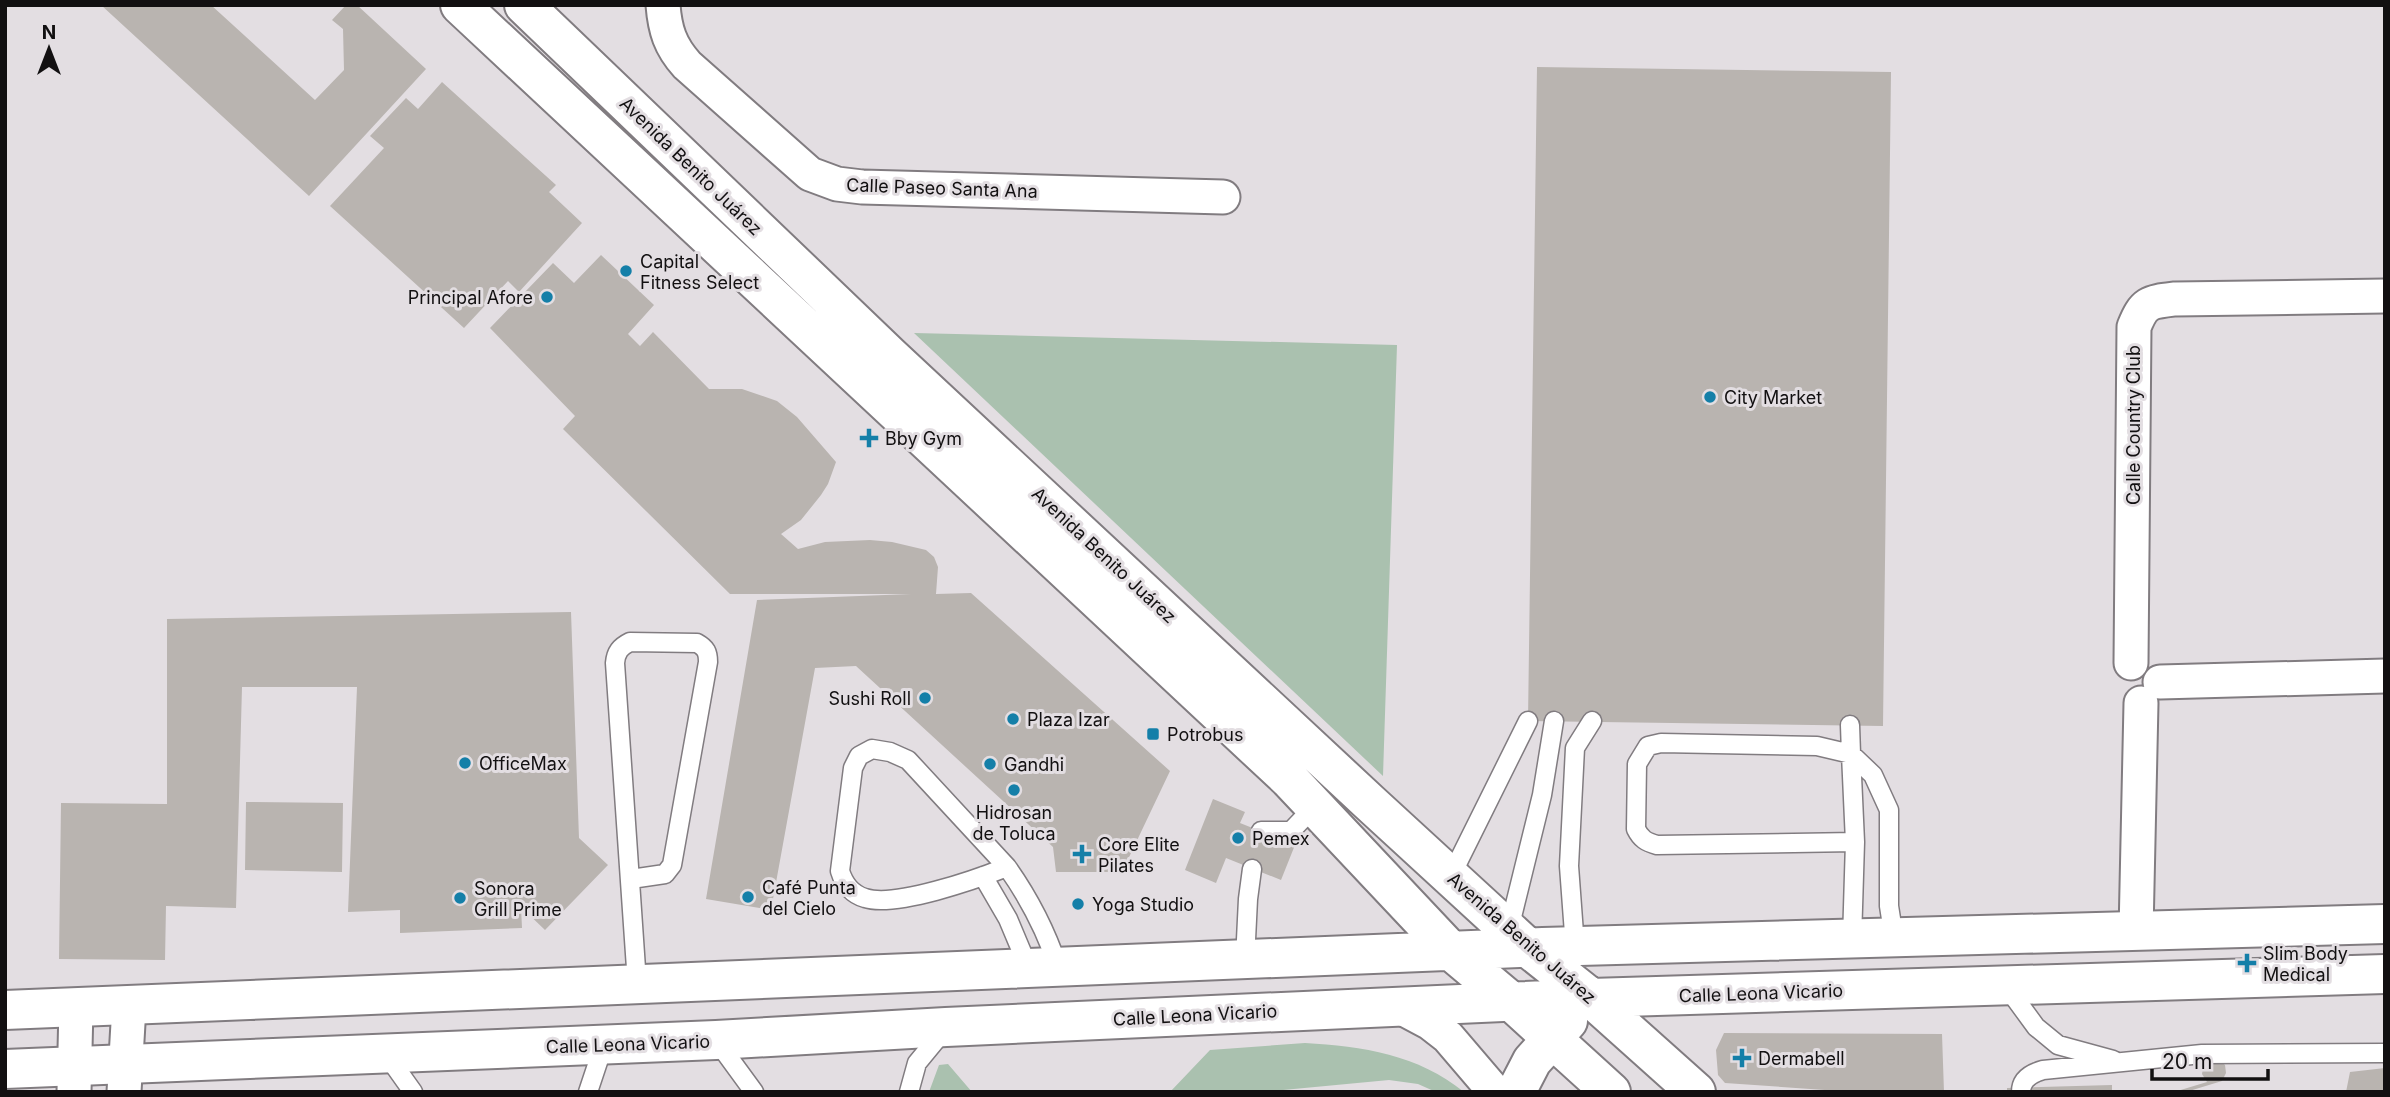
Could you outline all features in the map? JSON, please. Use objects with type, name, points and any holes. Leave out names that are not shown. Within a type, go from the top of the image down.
[{"type":"main road","points":[[460,5],[1289,779],[1451,951],[1552,1037],[1611,1092]]},
{"type":"main road","name":"Avenida Benito Juárez","points":[[523,5],[890,356],[1518,939],[1591,998],[1696,1092]]},
{"type":"main road","points":[[5,1010],[1451,951],[1518,939],[1575,947],[2385,923]]},
{"type":"main road","points":[[1516,1092],[1532,1061],[1552,1037],[1644,945]]},
{"type":"main road","name":"Calle Leona Vicario","points":[[5,1069],[75,1079],[124,1079],[386,1054],[946,1027],[1591,998],[2385,974]]},
{"type":"street","name":"Calle Paseo Santa Ana","points":[[663,5],[665,28],[673,48],[687,65],[810,174],[837,184],[862,187],[1223,197]]},
{"type":"street","name":"Calle Country Club","points":[[2151,693],[2157,672],[2150,665],[2132,663],[2134,327],[2141,309],[2154,302],[2175,299],[2385,296]]},
{"type":"street","points":[[2136,932],[2151,693],[2385,676]]},
{"type":"street","points":[[124,1079],[129,1006]]},
{"type":"street","points":[[75,1079],[76,1007]]},
{"type":"street","points":[[1400,1007],[1430,1023],[1448,1037],[1495,1092]]},
{"type":"lane","points":[[631,879],[665,874],[671,865],[708,662],[704,647],[697,643],[630,642],[616,653],[637,983]]},
{"type":"lane","points":[[1451,876],[1528,721]]},
{"type":"lane","points":[[1518,939],[1554,722]]},
{"type":"lane","points":[[1575,947],[1569,866],[1575,748],[1592,722]]},
{"type":"lane","points":[[1850,725],[1855,842],[1852,940]]},
{"type":"lane","points":[[1855,842],[1657,845],[1641,838],[1636,829],[1637,764],[1648,747],[1661,743],[1817,747],[1851,754],[1873,775],[1889,810],[1889,906],[1894,939]]},
{"type":"lane","points":[[1007,867],[937,890],[884,900],[865,898],[852,891],[844,882],[840,871],[853,768],[859,756],[872,749],[890,752],[908,760],[1007,867],[1047,935],[1043,968]]},
{"type":"lane","points":[[1261,831],[1291,831],[1314,807]]},
{"type":"lane","points":[[1245,960],[1252,869]]},
{"type":"lane","points":[[983,876],[1008,919],[1043,968]]},
{"type":"lane","points":[[2006,985],[2036,1027],[2058,1045],[2127,1063]]},
{"type":"lane","points":[[909,1092],[917,1063],[946,1027]]},
{"type":"lane","points":[[716,1040],[754,1092]]},
{"type":"lane","points":[[588,1092],[604,1044]]},
{"type":"lane","points":[[2021,1092],[2021,1086],[2026,1079],[2043,1070],[2202,1054],[2385,1053]]},
{"type":"lane","points":[[386,1054],[413,1092]]},
{"type":"green space","points":[[914,333],[1397,345],[1383,776]]},
{"type":"green space","points":[[1305,1043],[1368,1050],[1409,1061],[1447,1079],[1464,1092],[1436,1092],[1418,1084],[1389,1080],[1261,1092],[1170,1092],[1210,1050]]},
{"type":"green space","points":[[948,1064],[972,1092],[929,1092],[939,1065]]},
{"type":"building","points":[[101,5],[211,5],[315,100],[344,70],[343,29],[332,20],[346,5],[357,5],[426,69],[309,196]]},
{"type":"building","name":"City Market","points":[[1537,67],[1891,72],[1883,726],[1528,721]]},
{"type":"building","points":[[442,82],[556,185],[549,192],[582,223],[519,292],[508,281],[464,328],[330,206],[384,148],[370,136],[406,98],[418,109]]},
{"type":"building","points":[[601,255],[654,305],[628,334],[640,346],[653,332],[709,389],[742,389],[777,401],[797,417],[836,462],[821,495],[801,520],[781,534],[798,549],[825,542],[870,540],[926,550],[934,557],[938,567],[936,594],[971,593],[1170,771],[1122,872],[1056,872],[1053,847],[856,666],[815,668],[771,910],[706,899],[757,600],[911,594],[730,594],[563,429],[575,416],[490,328],[553,263],[574,283]]},
{"type":"building","points":[[571,612],[579,838],[608,865],[545,930],[521,907],[522,928],[400,933],[400,910],[348,912],[357,687],[242,687],[236,908],[166,906],[165,960],[59,959],[61,803],[167,804],[167,619]]},
{"type":"building","name":"Pemex","points":[[1213,799],[1245,812],[1240,823],[1295,845],[1281,880],[1226,858],[1216,883],[1185,870]]},
{"type":"building","points":[[246,802],[343,803],[342,872],[245,870]]},
{"type":"building","points":[[1724,1033],[1942,1034],[1944,1092],[1853,1092],[1725,1083],[1718,1075],[1716,1050]]},
{"type":"building","points":[[2204,1062],[2222,1062],[2225,1065],[2226,1073],[2222,1081],[2186,1092],[2174,1092],[2207,1082],[2202,1074]]},
{"type":"building","points":[[2385,1068],[2385,1092],[2346,1092],[2350,1072]]},
{"type":"building","points":[[2112,1085],[2112,1092],[2007,1092],[2007,1088]]},
{"type":"place","name":"Capital Fitness Select","points":[[626,271]]},
{"type":"place","name":"Principal Afore","points":[[547,297]]},
{"type":"place","name":"City Market","points":[[1710,397]]},
{"type":"place","name":"Bby Gym","points":[[869,438]]},
{"type":"place","name":"Sushi Roll","points":[[925,698]]},
{"type":"place","name":"Plaza Izar","points":[[1013,719]]},
{"type":"place","name":"Potrobus","points":[[1153,734]]},
{"type":"place","name":"OfficeMax","points":[[465,763]]},
{"type":"place","name":"Gandhi","points":[[990,764]]},
{"type":"place","name":"Hidrosan de Toluca","points":[[1014,790]]},
{"type":"place","name":"Pemex","points":[[1238,838]]},
{"type":"place","name":"Core Elite Pilates","points":[[1082,854]]},
{"type":"place","name":"Café Punta del Cielo","points":[[748,897]]},
{"type":"place","name":"Sonora Grill Prime","points":[[460,898]]},
{"type":"place","name":"Yoga Studio","points":[[1078,904]]},
{"type":"place","name":"Slim Body Medical","points":[[2247,963]]},
{"type":"place","name":"Dermabell","points":[[1742,1058]]}]
